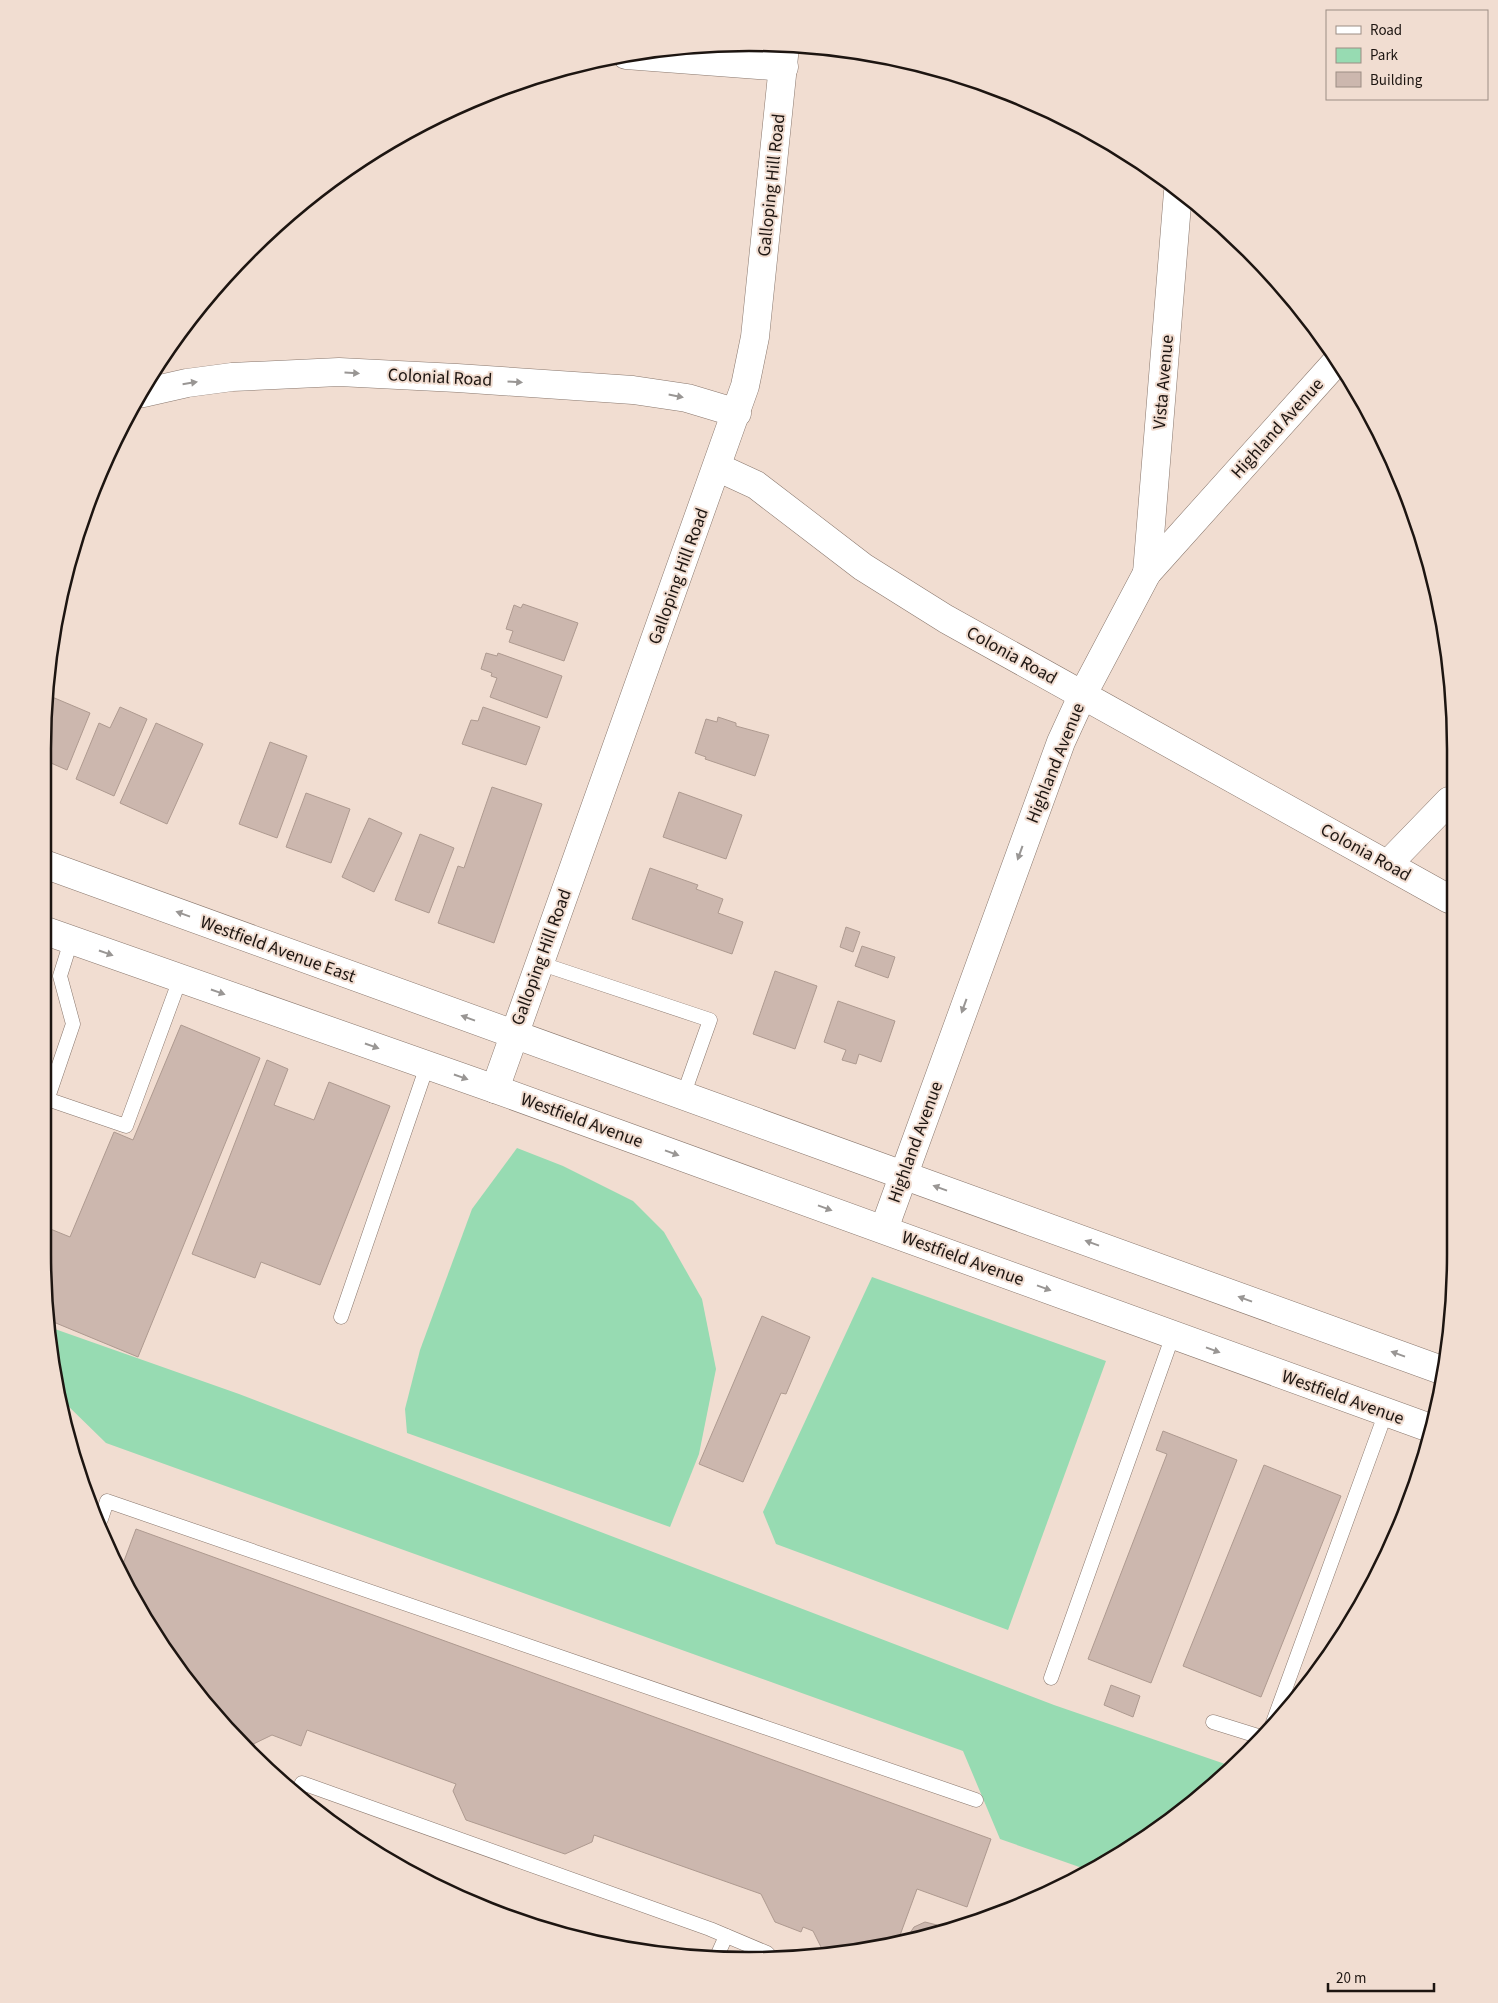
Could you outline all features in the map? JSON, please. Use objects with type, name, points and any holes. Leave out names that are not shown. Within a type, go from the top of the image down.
[{"type":"main road","points":[[674,56],[784,57]]},
{"type":"main road","name":"Galloping Hill Road","points":[[495,1089],[513,1034],[737,413],[750,369],[755,337],[784,57]]},
{"type":"main road","name":"Vista Avenue","points":[[1147,573],[1178,198]]},
{"type":"main road","name":"Highland Avenue","points":[[884,1229],[902,1175],[1061,742],[1082,694],[1147,573],[1332,366]]},
{"type":"main road","name":"Colonial Road","points":[[150,391],[187,383],[232,377],[339,372],[633,390],[687,398],[737,413]]},
{"type":"main road","name":"Colonia Road","points":[[717,467],[749,482],[771,496],[830,544],[901,592],[1447,896]]},
{"type":"main road","points":[[1388,864],[1447,803]]},
{"type":"main road","name":"Westfield Avenue East","points":[[51,867],[513,1034]]},
{"type":"main road","points":[[51,933],[495,1089]]},
{"type":"main road","points":[[513,1034],[1437,1368]]},
{"type":"main road","name":"Westfield Avenue","points":[[495,1089],[1425,1426]]},
{"type":"lane","points":[[51,1088],[73,1024],[60,976],[72,941]]},
{"type":"lane","points":[[539,963],[710,1020],[683,1096]]},
{"type":"lane","points":[[51,1107],[126,1126],[180,979]]},
{"type":"lane","points":[[341,1317],[427,1066]]},
{"type":"lane","points":[[1051,1678],[1172,1335]]},
{"type":"lane","points":[[1278,1709],[1386,1412]]},
{"type":"lane","points":[[102,1515],[107,1501],[976,1800]]},
{"type":"lane","points":[[1213,1722],[1254,1735]]},
{"type":"lane","points":[[299,1788],[302,1783],[726,1936],[763,1951]]},
{"type":"lane","points":[[719,1951],[726,1936]]},
{"type":"green space","points":[[517,1148],[563,1166],[633,1201],[664,1232],[702,1299],[716,1369],[699,1454],[670,1527],[407,1433],[405,1409],[420,1350],[472,1209]]},
{"type":"green space","points":[[872,1277],[1106,1361],[1008,1630],[776,1544],[763,1512]]},
{"type":"green space","points":[[56,1329],[239,1394],[1054,1705],[1225,1764],[1174,1808],[1137,1834],[1081,1867],[1000,1839],[963,1751],[106,1443],[69,1407]]},
{"type":"building","points":[[523,604],[578,623],[564,661],[509,642],[513,631],[506,629],[514,605],[521,608]]},
{"type":"building","points":[[486,653],[497,656],[498,653],[562,676],[547,718],[490,697],[497,678],[491,676],[492,673],[481,669]]},
{"type":"building","points":[[53,698],[90,713],[67,770],[51,763]]},
{"type":"building","points":[[120,707],[147,719],[114,796],[76,779],[99,723],[110,728]]},
{"type":"building","points":[[483,707],[540,727],[526,765],[462,744],[471,720],[478,721]]},
{"type":"building","points":[[718,717],[736,723],[736,726],[769,735],[755,776],[705,759],[706,757],[695,753],[706,719],[717,722]]},
{"type":"building","points":[[156,723],[203,744],[167,824],[120,803]]},
{"type":"building","points":[[270,742],[307,756],[277,838],[239,824]]},
{"type":"building","points":[[492,787],[542,804],[494,943],[438,923],[458,866],[464,868]]},
{"type":"building","points":[[679,792],[742,815],[726,859],[663,837]]},
{"type":"building","points":[[306,793],[350,809],[331,863],[286,847]]},
{"type":"building","points":[[369,818],[402,833],[374,892],[342,877]]},
{"type":"building","points":[[420,834],[454,848],[429,913],[395,900]]},
{"type":"building","points":[[650,868],[698,885],[696,889],[723,899],[718,913],[743,922],[732,954],[632,919]]},
{"type":"building","points":[[846,927],[860,932],[853,952],[840,947]]},
{"type":"building","points":[[862,946],[895,957],[888,978],[855,966]]},
{"type":"building","points":[[775,971],[817,986],[795,1049],[753,1034]]},
{"type":"building","points":[[838,1001],[895,1021],[881,1062],[859,1054],[856,1064],[842,1060],[846,1050],[824,1042]]},
{"type":"building","points":[[181,1025],[260,1058],[138,1357],[55,1323],[51,1254],[51,1229],[70,1237],[114,1132],[133,1140]]},
{"type":"building","points":[[267,1060],[288,1069],[274,1105],[314,1120],[329,1082],[390,1106],[320,1285],[261,1262],[255,1278],[192,1254]]},
{"type":"building","points":[[762,1316],[810,1337],[786,1394],[781,1393],[743,1482],[699,1464]]},
{"type":"building","points":[[1163,1431],[1237,1460],[1151,1683],[1088,1659],[1167,1454],[1156,1450]]},
{"type":"building","points":[[1264,1465],[1341,1496],[1261,1697],[1183,1666]]},
{"type":"building","points":[[136,1529],[991,1839],[967,1907],[917,1889],[900,1935],[821,1948],[813,1931],[803,1927],[801,1932],[775,1922],[761,1894],[594,1835],[592,1842],[565,1854],[466,1820],[453,1791],[456,1784],[307,1730],[301,1746],[272,1735],[253,1744],[224,1714],[195,1679],[169,1642],[123,1563]]},
{"type":"building","points":[[1111,1685],[1140,1696],[1133,1717],[1104,1705]]},
{"type":"building","points":[[925,1922],[938,1926],[910,1932],[914,1927]]}]
